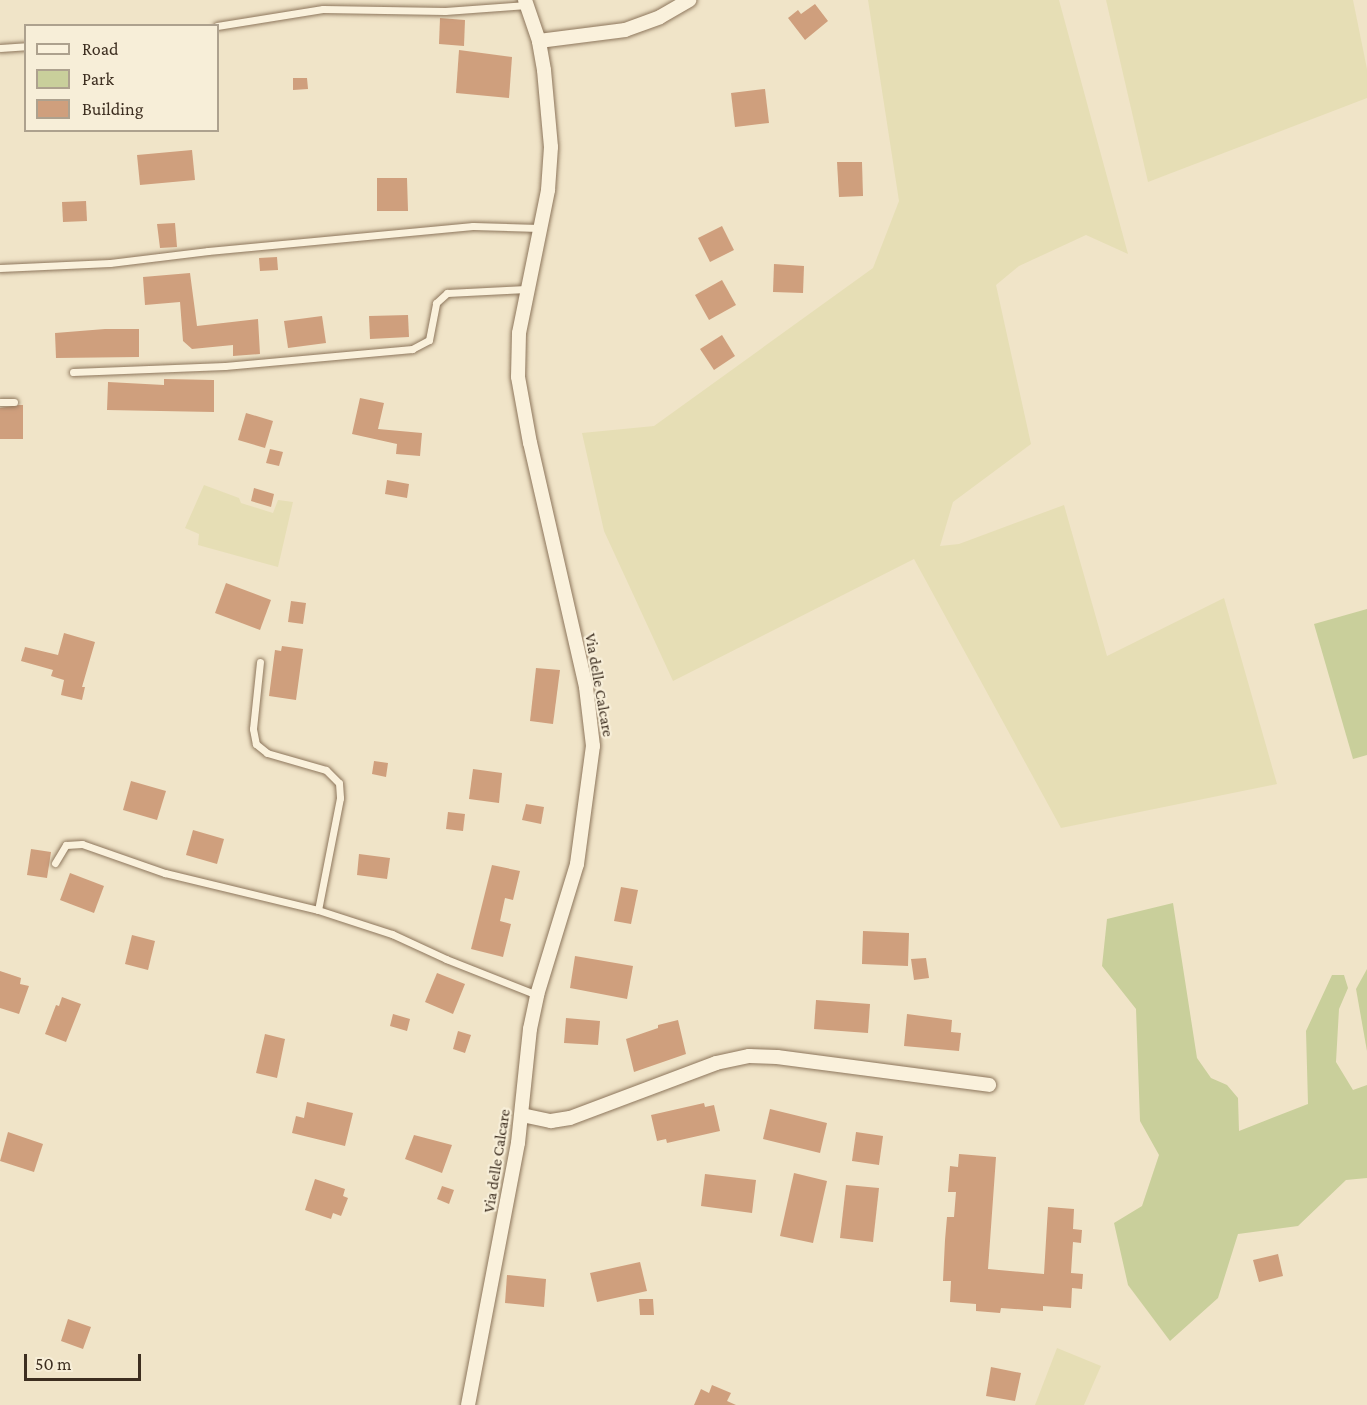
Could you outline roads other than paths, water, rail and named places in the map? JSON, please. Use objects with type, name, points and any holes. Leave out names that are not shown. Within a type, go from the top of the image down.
[{"type":"street","points":[[539,41],[625,30],[660,17],[689,0]]},
{"type":"street","name":"Via delle Calcare","points":[[468,1405],[522,1115],[528,1040],[537,995],[577,864],[593,738],[586,687],[530,443],[519,384],[519,333],[526,289],[548,190],[551,147],[548,95],[539,41],[526,2]]},
{"type":"street","points":[[522,1115],[551,1120],[570,1118],[716,1063],[748,1056],[777,1056],[989,1085]]},
{"type":"lane","name":"Via delle Calcare","points":[[219,26],[329,8],[446,11],[526,2]]},
{"type":"lane","points":[[0,48],[24,46]]},
{"type":"lane","points":[[0,268],[110,263],[208,250],[473,226],[539,228]]},
{"type":"lane","points":[[73,372],[225,366],[323,355],[412,350],[429,340],[436,303],[447,293],[526,289]]},
{"type":"lane","points":[[0,402],[14,402]]},
{"type":"lane","points":[[260,662],[253,729],[256,744],[267,753],[329,772],[339,783],[340,798],[318,910]]},
{"type":"lane","points":[[55,863],[61,848],[69,843],[77,843],[165,873],[318,910],[392,933],[446,959],[537,995]]}]
